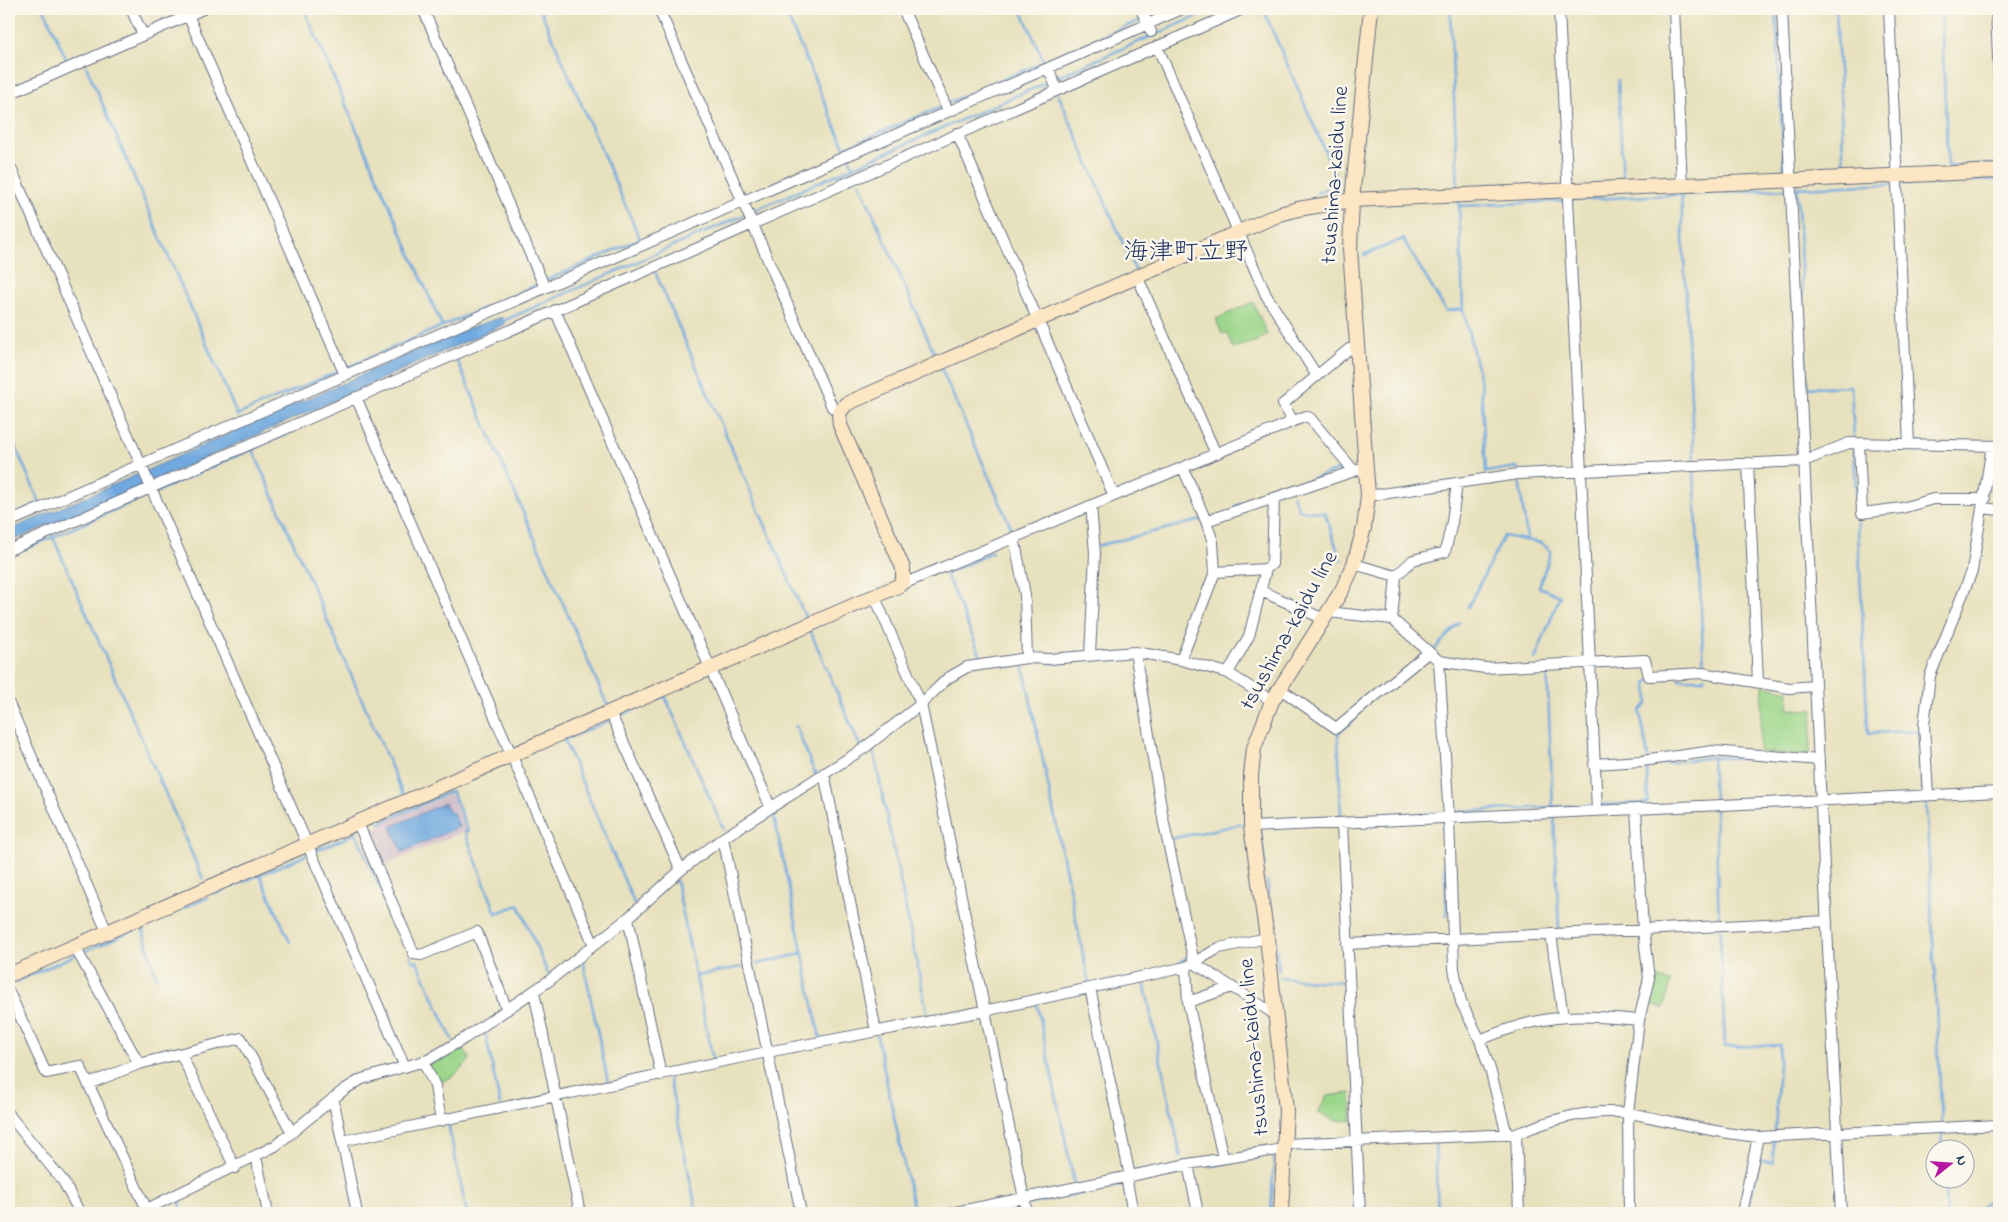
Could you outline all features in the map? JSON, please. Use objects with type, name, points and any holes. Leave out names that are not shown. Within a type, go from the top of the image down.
[{"type":"street","points":[[131,9],[143,35]]},
{"type":"street","points":[[9,94],[203,9]]},
{"type":"street","points":[[423,9],[544,288]]},
{"type":"street","points":[[659,9],[753,221],[832,407],[839,413]]},
{"type":"street","points":[[903,9],[948,111]]},
{"type":"street","points":[[1141,9],[1149,28]]},
{"type":"street","points":[[9,522],[143,467],[345,375],[745,203],[948,111],[1049,71],[1149,28],[1182,9]]},
{"type":"street","points":[[9,550],[1056,88],[1243,9]]},
{"type":"street","name":"tsushima-kaidu line","points":[[1281,1213],[1286,1110],[1267,938],[1250,827],[1249,797],[1254,748],[1272,701],[1326,616],[1354,564],[1364,528],[1368,496],[1360,469],[1350,249],[1352,200],[1370,9]]},
{"type":"street","points":[[1559,9],[1597,810]]},
{"type":"street","points":[[1674,9],[1682,186]]},
{"type":"street","points":[[1782,9],[1841,1213]]},
{"type":"street","points":[[1890,9],[1909,444]]},
{"type":"street","points":[[1996,9],[1999,80]]},
{"type":"street","points":[[188,16],[345,375]]},
{"type":"street","points":[[1157,46],[1266,295],[1317,376]]},
{"type":"street","points":[[1049,71],[1056,88]]},
{"type":"street","points":[[957,133],[1114,496]]},
{"type":"street","points":[[9,164],[152,486],[405,1067]]},
{"type":"street","points":[[898,586],[903,582],[903,568],[840,426],[839,413],[846,404],[1238,232],[1298,209],[1352,200],[1999,171]]},
{"type":"street","points":[[1137,276],[1216,454]]},
{"type":"street","points":[[555,310],[770,806]]},
{"type":"street","points":[[1293,421],[1283,404],[1349,349],[1356,348]]},
{"type":"street","points":[[356,397],[594,945]]},
{"type":"street","points":[[9,976],[898,586],[1306,416],[1360,469],[1206,521]]},
{"type":"street","points":[[1368,496],[1518,474],[1804,460],[1849,443],[1996,446],[1972,571],[1930,676],[1924,725],[1928,795]]},
{"type":"street","points":[[1859,444],[1862,513],[1902,508],[1933,499],[1984,504],[1999,510]]},
{"type":"street","points":[[1748,463],[1758,682]]},
{"type":"street","points":[[1181,660],[1215,572],[1212,542],[1206,521],[1183,468]]},
{"type":"street","points":[[1392,619],[1396,576],[1413,560],[1446,552],[1457,482]]},
{"type":"street","points":[[1215,572],[1266,569],[1272,564],[1274,498]]},
{"type":"street","points":[[1090,655],[1095,553],[1091,506]]},
{"type":"street","points":[[1014,537],[1025,595],[1027,658]]},
{"type":"street","points":[[1354,564],[1396,576]]},
{"type":"street","points":[[1228,673],[1248,636],[1266,569]]},
{"type":"street","points":[[1261,591],[1326,616],[1392,619],[1439,661],[1485,668],[1645,660],[1649,676],[1702,673],[1789,688],[1815,686]]},
{"type":"street","points":[[875,597],[921,704],[1027,1213]]},
{"type":"street","points":[[1135,652],[1190,965],[1188,1002],[1223,1158]]},
{"type":"street","points":[[9,992],[46,1073],[80,1066],[143,1212],[276,1146],[333,1098],[362,1080],[423,1061],[466,1038],[534,992],[628,918],[681,870],[723,838],[770,806],[863,749],[921,704],[948,678],[967,666],[1027,658],[1050,659],[1135,652],[1181,660],[1228,673],[1272,701]]},
{"type":"street","points":[[1279,688],[1336,728],[1429,652]]},
{"type":"street","points":[[1439,661],[1449,818],[1454,969],[1461,1002],[1480,1040],[1511,1134],[1518,1213]]},
{"type":"street","points":[[9,704],[107,932]]},
{"type":"street","points":[[610,712],[681,870]]},
{"type":"street","points":[[1594,764],[1642,761],[1714,751],[1819,760]]},
{"type":"street","points":[[824,773],[876,1031]]},
{"type":"street","points":[[1250,827],[1999,792]]},
{"type":"street","points":[[1628,1213],[1628,1113],[1639,1020],[1649,978],[1643,930],[1636,809]]},
{"type":"street","points":[[358,823],[414,954],[421,955],[477,932],[507,1010]]},
{"type":"street","points":[[1342,823],[1360,1213]]},
{"type":"street","points":[[723,838],[801,1213]]},
{"type":"street","points":[[628,918],[661,1075]]},
{"type":"street","points":[[1347,944],[1827,921]]},
{"type":"street","points":[[1551,934],[1563,1017]]},
{"type":"street","points":[[342,1141],[767,1052],[984,1011],[1090,988],[1190,965],[1219,948],[1267,938]]},
{"type":"street","points":[[75,946],[139,1064]]},
{"type":"street","points":[[1190,965],[1232,987],[1276,1015]]},
{"type":"street","points":[[1188,1002],[1232,987]]},
{"type":"street","points":[[1090,988],[1128,1177],[1133,1213]]},
{"type":"street","points":[[534,992],[580,1213]]},
{"type":"street","points":[[1480,1040],[1504,1030],[1563,1017],[1589,1016],[1639,1020]]},
{"type":"street","points":[[88,1084],[139,1064],[241,1038],[292,1133]]},
{"type":"street","points":[[181,1054],[235,1168]]},
{"type":"street","points":[[423,1061],[434,1086],[441,1121]]},
{"type":"street","points":[[333,1098],[357,1213]]},
{"type":"street","points":[[951,1213],[1188,1164],[1284,1147],[1357,1141],[1511,1134],[1578,1114],[1628,1113],[1728,1134],[1758,1137],[1999,1126]]},
{"type":"street","points":[[9,1115],[64,1181],[80,1213]]},
{"type":"street","points":[[1742,1213],[1758,1137]]},
{"type":"street","points":[[256,1157],[268,1213]]},
{"type":"street","points":[[1188,1164],[1198,1213]]},
{"type":"shaded area","points":[[451,794],[467,830],[379,868],[365,834],[381,827],[380,824]]},
{"type":"green space","points":[[1253,302],[1267,334],[1257,341],[1233,348],[1226,332],[1222,334],[1216,319]]},
{"type":"green space","points":[[1763,685],[1789,691],[1788,709],[1813,710],[1809,756],[1759,752]]},
{"type":"green space","points":[[1654,977],[1671,982],[1664,1008],[1648,1004]]},
{"type":"green space","points":[[462,1045],[470,1060],[455,1075],[438,1084],[428,1065]]},
{"type":"green space","points":[[1351,1093],[1352,1120],[1338,1121],[1318,1113],[1327,1096]]},
{"type":"water","points":[[502,317],[505,324],[156,480],[9,542],[9,530],[466,329]]},
{"type":"water","points":[[445,803],[450,813],[453,812],[459,827],[402,852],[391,827]]},
{"type":"waterway","points":[[44,9],[68,63]]},
{"type":"waterway","points":[[304,9],[442,326]]},
{"type":"waterway","points":[[540,9],[640,239],[545,281]]},
{"type":"waterway","points":[[784,9],[846,151]]},
{"type":"waterway","points":[[1021,9],[1044,62]]},
{"type":"waterway","points":[[1149,16],[1166,9]]},
{"type":"waterway","points":[[1055,78],[1214,9]]},
{"type":"waterway","points":[[1263,9],[1339,183],[1317,193]]},
{"type":"waterway","points":[[1450,9],[1458,190]]},
{"type":"waterway","points":[[1776,9],[1784,170]]},
{"type":"waterway","points":[[1836,9],[1844,172],[1842,172]]},
{"type":"waterway","points":[[1941,9],[1948,166],[1999,164]]},
{"type":"waterway","points":[[948,103],[1141,20]]},
{"type":"waterway","points":[[86,66],[238,417]]},
{"type":"waterway","points":[[1618,80],[1623,183]]},
{"type":"waterway","points":[[751,212],[1050,81]]},
{"type":"waterway","points":[[1058,94],[1135,270]]},
{"type":"waterway","points":[[845,148],[941,107]]},
{"type":"waterway","points":[[850,160],[853,167]]},
{"type":"waterway","points":[[1902,184],[1999,179]]},
{"type":"waterway","points":[[859,182],[936,357]]},
{"type":"waterway","points":[[1854,438],[1851,386],[1807,388],[1797,188],[1894,184]]},
{"type":"waterway","points":[[1572,200],[1787,189]]},
{"type":"waterway","points":[[1681,195],[1694,461]]},
{"type":"waterway","points":[[1459,201],[1463,309],[1481,384],[1486,472],[1517,467],[1518,470]]},
{"type":"waterway","points":[[1459,206],[1564,201]]},
{"type":"waterway","points":[[501,322],[746,214]]},
{"type":"waterway","points":[[1364,255],[1403,239],[1446,311],[1463,309]]},
{"type":"waterway","points":[[655,272],[807,621]]},
{"type":"waterway","points":[[346,368],[539,284]]},
{"type":"waterway","points":[[456,358],[608,707]]},
{"type":"waterway","points":[[941,368],[1013,532]]},
{"type":"waterway","points":[[237,415],[339,371]]},
{"type":"waterway","points":[[205,470],[295,430]]},
{"type":"waterway","points":[[9,432],[40,503],[9,516]]},
{"type":"waterway","points":[[1854,449],[1868,733],[1919,731],[1922,790]]},
{"type":"waterway","points":[[253,450],[403,794]]},
{"type":"waterway","points":[[1235,506],[1344,468]]},
{"type":"waterway","points":[[1694,469],[1704,669]]},
{"type":"waterway","points":[[158,491],[200,472]]},
{"type":"waterway","points":[[1519,479],[1527,540]]},
{"type":"waterway","points":[[9,556],[149,495]]},
{"type":"waterway","points":[[1293,495],[1299,510],[1325,513],[1341,561]]},
{"type":"waterway","points":[[1097,546],[1201,520]]},
{"type":"waterway","points":[[1468,607],[1504,536],[1541,543],[1551,551],[1539,587],[1560,596],[1535,659]]},
{"type":"waterway","points":[[53,537],[203,879]]},
{"type":"waterway","points":[[982,659],[946,574],[992,552]]},
{"type":"waterway","points":[[1434,650],[1459,623]]},
{"type":"waterway","points":[[810,630],[860,746]]},
{"type":"waterway","points":[[1051,664],[1068,662]]},
{"type":"waterway","points":[[1004,666],[1023,664],[1089,983],[1091,983]]},
{"type":"waterway","points":[[1547,669],[1553,808]]},
{"type":"waterway","points":[[1679,679],[1704,679],[1704,677]]},
{"type":"waterway","points":[[1648,757],[1640,711],[1648,703],[1647,682],[1651,680]]},
{"type":"waterway","points":[[617,717],[665,696],[724,830]]},
{"type":"waterway","points":[[610,720],[564,740],[635,905]]},
{"type":"waterway","points":[[1341,817],[1338,733],[1353,721]]},
{"type":"waterway","points":[[796,726],[815,774],[817,772]]},
{"type":"waterway","points":[[873,749],[928,1017]]},
{"type":"waterway","points":[[1712,757],[1714,801]]},
{"type":"waterway","points":[[1601,805],[1648,803],[1647,766],[1713,757],[1765,760]]},
{"type":"waterway","points":[[379,823],[452,791],[468,831],[465,832],[496,913],[519,905],[548,974]]},
{"type":"waterway","points":[[1926,800],[1942,1125]]},
{"type":"waterway","points":[[1451,812],[1592,805]]},
{"type":"waterway","points":[[1715,809],[1719,922]]},
{"type":"waterway","points":[[773,811],[820,1038],[822,1037]]},
{"type":"waterway","points":[[1273,821],[1444,813]]},
{"type":"waterway","points":[[1554,816],[1559,929]]},
{"type":"waterway","points":[[1443,823],[1447,915]]},
{"type":"waterway","points":[[1170,839],[1242,824]]},
{"type":"waterway","points":[[1260,831],[1265,864]]},
{"type":"waterway","points":[[356,833],[388,906]]},
{"type":"waterway","points":[[315,851],[357,833]]},
{"type":"waterway","points":[[215,894],[306,855]]},
{"type":"waterway","points":[[260,875],[290,942]]},
{"type":"waterway","points":[[676,880],[713,1060]]},
{"type":"waterway","points":[[1267,881],[1279,971]]},
{"type":"waterway","points":[[167,915],[207,898]]},
{"type":"waterway","points":[[83,952],[159,919]]},
{"type":"waterway","points":[[142,926],[156,977]]},
{"type":"waterway","points":[[1720,929],[1725,1047],[1780,1045],[1775,1133]]},
{"type":"waterway","points":[[757,964],[803,952]]},
{"type":"waterway","points":[[11,984],[75,955]]},
{"type":"waterway","points":[[411,957],[413,962],[417,961],[452,1039]]},
{"type":"waterway","points":[[1177,965],[1186,958]]},
{"type":"waterway","points":[[583,961],[608,1082]]},
{"type":"waterway","points":[[696,976],[742,967]]},
{"type":"waterway","points":[[1280,977],[1345,982]]},
{"type":"waterway","points":[[1144,981],[1181,1158]]},
{"type":"waterway","points":[[1037,1004],[1074,1182]]},
{"type":"waterway","points":[[485,1031],[500,1105]]},
{"type":"waterway","points":[[877,1036],[914,1212]]},
{"type":"waterway","points":[[669,1078],[697,1213]]},
{"type":"waterway","points":[[448,1123],[467,1213]]},
{"type":"waterway","points":[[1942,1132],[1942,1140]]},
{"type":"waterway","points":[[1747,1213],[1760,1160],[1773,1163],[1774,1140]]},
{"type":"waterway","points":[[1435,1142],[1438,1213]]},
{"type":"waterway","points":[[1270,1155],[1274,1158],[1271,1213]]},
{"type":"waterway","points":[[1209,1166],[1258,1158]]},
{"type":"waterway","points":[[1028,1204],[1122,1185]]},
{"type":"waterway","points":[[1945,1190],[1946,1213]]},
{"type":"waterway","points":[[1972,1213],[1999,1193]]},
{"type":"waterway","points":[[180,1201],[182,1213]]},
{"type":"waterway","points":[[982,1213],[1018,1206]]},
{"type":"district","name":"海津町立野","points":[[1186,253]]}]
